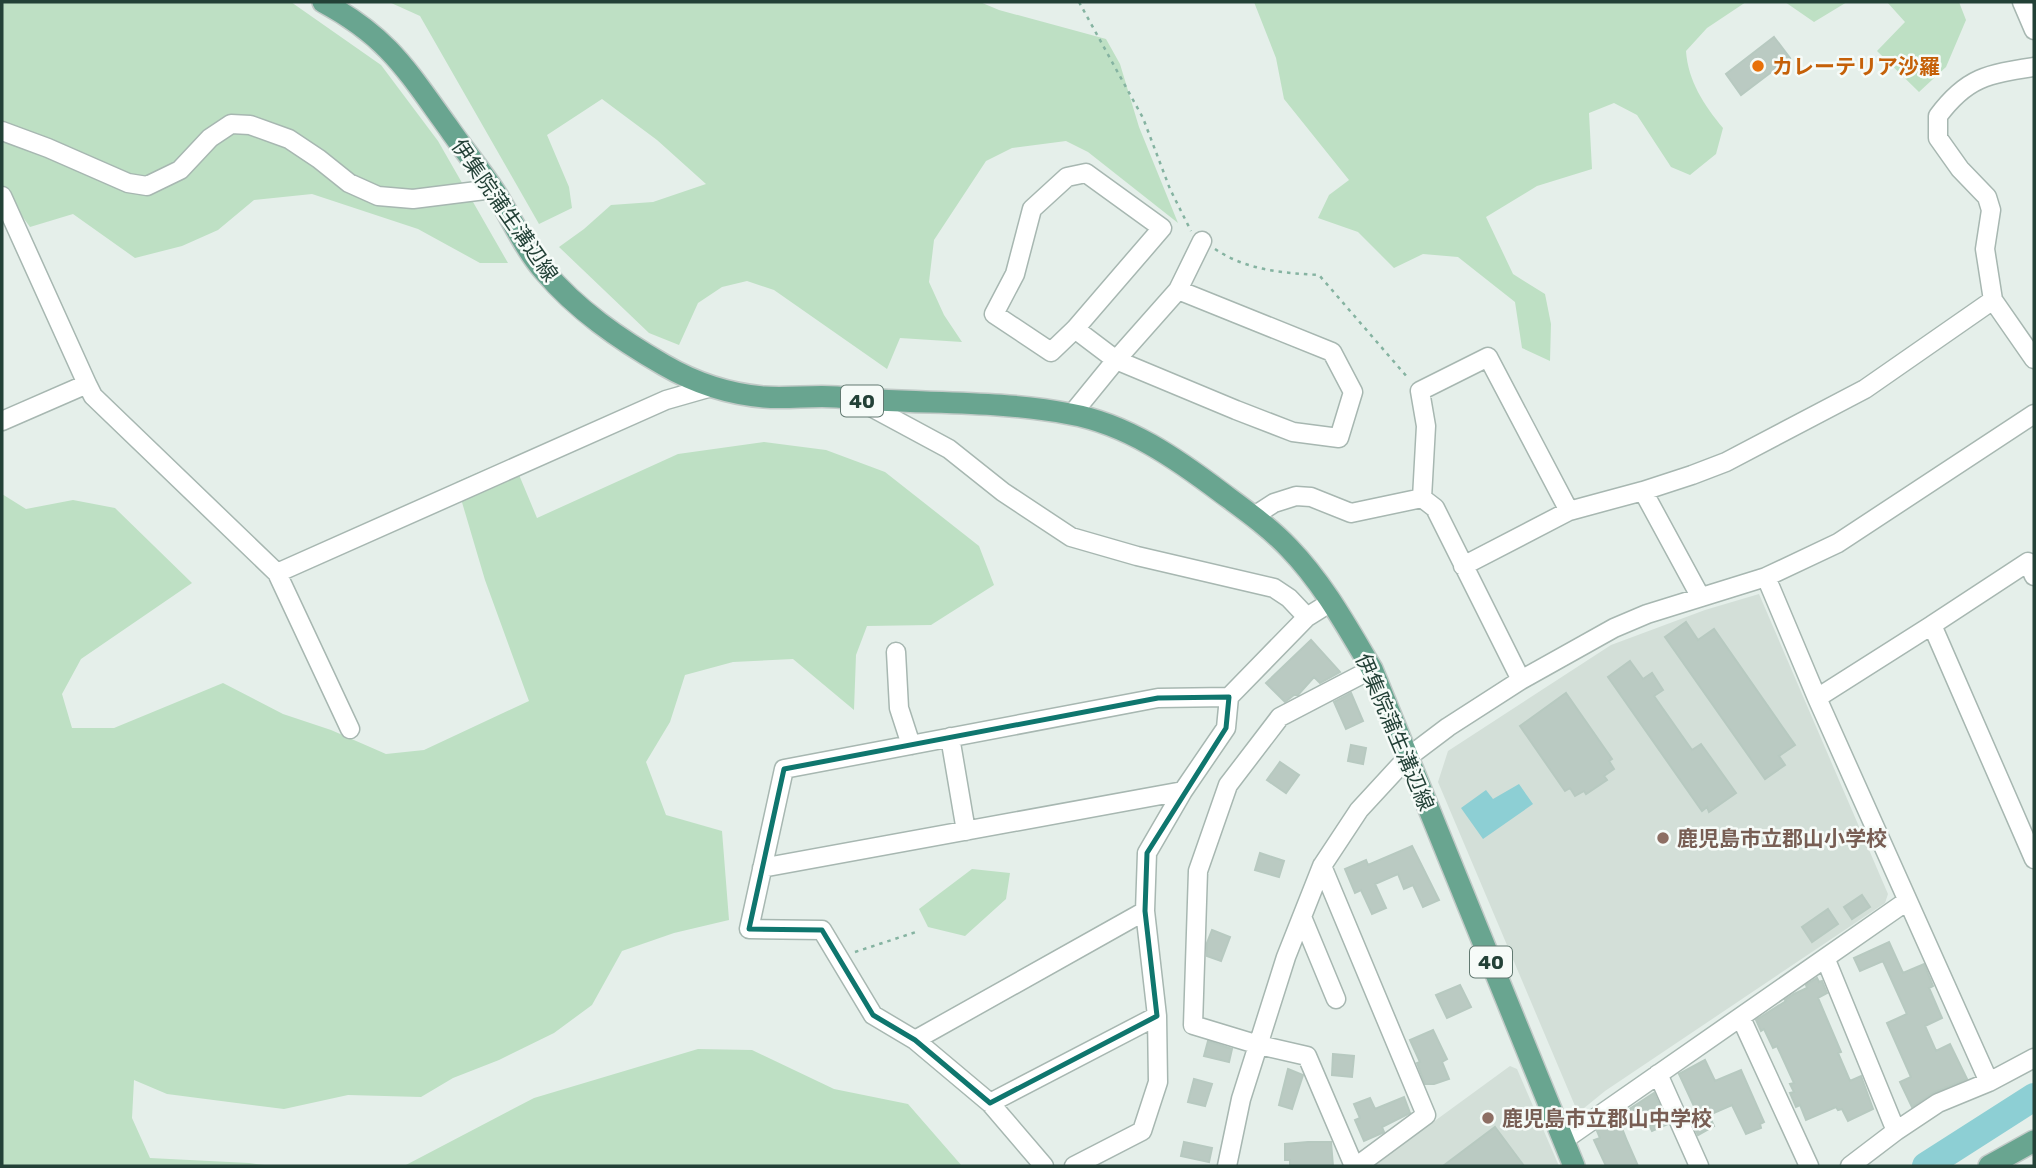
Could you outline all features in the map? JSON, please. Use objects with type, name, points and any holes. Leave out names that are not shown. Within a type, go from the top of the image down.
[{"type":"main road","name":"伊集院蒲生溝辺線","points":[[323,2],[355,19],[386,45],[413,76],[493,189],[541,268],[576,306],[628,344],[708,388],[762,397],[836,397],[860,401],[994,406],[1072,414],[1122,431],[1159,449],[1190,468],[1254,516],[1289,549],[1331,602],[1372,669],[1574,1166]]},
{"type":"main road","points":[[1989,1166],[2034,1141]]},
{"type":"street","points":[[2022,2],[2034,30]]},
{"type":"street","points":[[2034,67],[1995,73],[1970,83],[1938,116],[1938,138],[1960,169],[1987,197],[1991,210],[1985,249],[1993,300],[2034,359]]},
{"type":"street","points":[[2,131],[128,183],[147,186],[180,170],[210,138],[231,124],[250,125],[289,139],[349,183],[378,196],[412,199],[493,189]]},
{"type":"street","points":[[1086,173],[1162,228],[1075,329],[1051,352],[994,314],[1015,274],[1032,208],[1067,177],[1086,173]]},
{"type":"street","points":[[2,196],[93,396],[277,573],[350,729]]},
{"type":"street","points":[[1072,414],[1178,290],[1202,241]]},
{"type":"street","points":[[1075,329],[1116,360],[1293,432],[1339,438],[1353,392],[1332,352],[1178,290]]},
{"type":"street","points":[[1463,566],[1569,511],[1643,491],[1726,462],[1865,389],[1993,300]]},
{"type":"street","points":[[1422,498],[1426,426],[1420,391],[1488,357],[1569,511]]},
{"type":"street","points":[[2,421],[87,384]]},
{"type":"street","points":[[277,573],[666,400],[708,388]]},
{"type":"street","points":[[860,401],[949,449],[1003,492],[1071,537],[1137,556],[1275,588],[1290,598],[1307,617]]},
{"type":"street","points":[[1227,1166],[1241,1099],[1286,957],[1322,866],[1359,810],[1407,758],[1448,727],[1521,680],[1614,628],[1700,596],[1766,577],[1838,543],[2034,414]]},
{"type":"street","points":[[1643,491],[1700,596]]},
{"type":"street","points":[[1254,516],[1274,503],[1296,496],[1311,498],[1351,513],[1422,498],[1435,508],[1521,680]]},
{"type":"street","points":[[1817,698],[2028,562],[2034,576]]},
{"type":"street","points":[[1766,577],[1817,698],[1989,1082]]},
{"type":"street","points":[[1074,1166],[1142,1131],[1158,1082],[1157,1016],[1145,911],[1147,853],[1183,791],[1226,728],[1229,696],[1307,617],[1331,602]]},
{"type":"street","points":[[1933,625],[2034,859]]},
{"type":"street","points":[[896,652],[899,708],[911,745]]},
{"type":"street","points":[[1322,866],[1426,1115],[1355,1166],[1307,1056],[1193,1025],[1198,871],[1228,785],[1280,717],[1372,669]]},
{"type":"street","points":[[1044,1166],[990,1103],[915,1040],[873,1015],[822,930],[749,929],[784,769],[1158,698],[1229,696]]},
{"type":"street","points":[[950,737],[966,831]]},
{"type":"street","points":[[762,868],[1183,791]]},
{"type":"street","points":[[1564,1140],[1826,960],[1907,901]]},
{"type":"street","points":[[915,1040],[1145,911]]},
{"type":"street","points":[[1302,917],[1336,999]]},
{"type":"street","points":[[1826,960],[1896,1131]]},
{"type":"street","points":[[990,1103],[1157,1016]]},
{"type":"street","points":[[1741,1018],[1809,1166]]},
{"type":"street","points":[[1850,1166],[1938,1102],[1989,1082],[2034,1058]]},
{"type":"street","points":[[1658,1074],[1699,1166]]},
{"type":"path","points":[[1079,2],[1143,118],[1170,189],[1193,236],[1231,260],[1277,273],[1319,275],[1420,391]]},
{"type":"path","points":[[838,958],[916,932]]},
{"type":"highlighted area","points":[[1229,697],[1226,728],[1147,853],[1145,911],[1157,1016],[990,1103],[915,1040],[873,1015],[822,930],[749,929],[784,769],[1158,698]]},
{"type":"shaded area","name":"鹿児島市立郡山小学校","points":[[1759,594],[1888,894],[1885,903],[1605,1091],[1578,1113],[1438,782],[1448,751],[1611,645],[1705,610]]},
{"type":"shaded area","name":"鹿児島市立郡山中学校","points":[[1510,1066],[1517,1069],[1559,1166],[1373,1166]]},
{"type":"green space","points":[[2,2],[291,2],[381,65],[438,141],[508,263],[480,263],[418,229],[312,194],[254,200],[218,230],[182,246],[135,258],[73,214],[30,227],[2,189]]},
{"type":"green space","points":[[389,2],[980,2],[999,10],[1106,39],[1120,64],[1139,127],[1178,223],[1088,152],[1066,141],[1012,148],[986,161],[934,240],[929,282],[944,315],[962,342],[900,338],[887,369],[774,290],[747,281],[722,287],[698,303],[679,345],[649,333],[559,247],[611,205],[653,202],[706,184],[657,140],[602,99],[547,135],[569,187],[572,208],[539,224],[420,16]]},
{"type":"green space","points":[[1254,2],[1746,2],[1707,28],[1686,51],[1687,62],[1698,92],[1723,128],[1716,154],[1690,175],[1671,167],[1637,115],[1614,103],[1589,113],[1592,169],[1537,186],[1486,217],[1513,274],[1545,294],[1551,324],[1550,361],[1522,348],[1515,302],[1458,257],[1423,254],[1394,268],[1358,232],[1318,218],[1329,195],[1349,180],[1284,99],[1276,58]]},
{"type":"green space","points":[[1785,2],[1847,2],[1814,22]]},
{"type":"green space","points":[[1887,2],[1959,2],[1966,20],[1946,67],[1919,92],[1877,51],[1905,22]]},
{"type":"green space","points":[[764,442],[826,450],[885,472],[979,546],[994,585],[931,625],[867,626],[856,655],[854,710],[793,659],[733,662],[685,675],[670,722],[646,762],[666,815],[722,831],[729,920],[674,933],[622,951],[592,1005],[554,1033],[499,1060],[453,1078],[421,1097],[348,1095],[284,1109],[167,1094],[134,1080],[132,1118],[150,1158],[273,1166],[2,1166],[2,494],[26,509],[73,500],[115,508],[192,583],[81,659],[62,694],[72,728],[114,728],[223,683],[283,714],[331,730],[386,754],[424,750],[529,701],[485,580],[456,482],[512,458],[537,518],[678,454]]},
{"type":"green space","points":[[972,869],[1010,873],[1006,899],[965,936],[928,927],[919,909]]},
{"type":"green space","points":[[698,1049],[752,1050],[834,1089],[908,1104],[962,1166],[404,1166],[534,1098]]},
{"type":"water","points":[[1519,784],[1533,804],[1483,839],[1461,808],[1486,790],[1493,799]]},
{"type":"building","name":"カレーテリア沙羅","points":[[1774,37],[1790,58],[1741,95],[1726,74]]},
{"type":"building","points":[[1686,622],[1698,640],[1714,629],[1795,745],[1779,756],[1785,765],[1765,779],[1665,637]]},
{"type":"building","points":[[1311,640],[1340,672],[1320,683],[1314,677],[1298,695],[1285,702],[1266,683]]},
{"type":"building","points":[[1630,661],[1643,679],[1652,673],[1663,690],[1654,696],[1692,750],[1701,744],[1736,793],[1709,812],[1707,807],[1702,811],[1608,677]]},
{"type":"building","points":[[1351,693],[1363,721],[1346,729],[1334,702]]},
{"type":"building","points":[[1566,693],[1612,759],[1609,761],[1614,769],[1604,776],[1607,780],[1586,794],[1584,791],[1575,796],[1570,788],[1565,791],[1520,726]]},
{"type":"building","points":[[1351,745],[1366,748],[1363,764],[1348,761]]},
{"type":"building","points":[[1280,762],[1299,775],[1286,793],[1267,780]]},
{"type":"building","points":[[1412,846],[1439,900],[1423,907],[1413,885],[1404,889],[1398,874],[1375,884],[1386,908],[1372,914],[1361,890],[1355,893],[1345,869],[1366,860],[1368,865]]},
{"type":"building","points":[[1260,853],[1284,861],[1279,877],[1255,870]]},
{"type":"building","points":[[1862,895],[1870,907],[1852,919],[1844,907]]},
{"type":"building","points":[[1828,909],[1838,924],[1812,942],[1802,927]]},
{"type":"building","points":[[1212,930],[1230,937],[1221,961],[1207,956],[1207,943]]},
{"type":"building","points":[[1889,942],[1903,973],[1924,964],[1933,986],[1929,988],[1942,1018],[1925,1026],[1936,1051],[1950,1044],[1967,1079],[1933,1093],[1912,1107],[1900,1082],[1911,1077],[1887,1023],[1907,1014],[1883,961],[1860,971],[1854,958]]},
{"type":"building","points":[[1817,978],[1819,982],[1822,981],[1827,993],[1818,998],[1841,1052],[1838,1053],[1850,1081],[1861,1076],[1873,1109],[1848,1121],[1842,1109],[1838,1110],[1836,1107],[1806,1120],[1800,1105],[1796,1107],[1790,1093],[1794,1092],[1790,1084],[1794,1083],[1777,1046],[1773,1048],[1764,1029],[1761,1031],[1756,1020],[1807,988],[1806,985]]},
{"type":"building","points":[[1460,985],[1471,1007],[1447,1018],[1436,995]]},
{"type":"building","points":[[1433,1030],[1447,1059],[1442,1062],[1449,1079],[1425,1084],[1417,1063],[1420,1062],[1410,1040]]},
{"type":"building","points":[[1208,1041],[1232,1049],[1229,1062],[1204,1056]]},
{"type":"building","points":[[1333,1054],[1354,1056],[1352,1077],[1332,1075]]},
{"type":"building","points":[[1705,1060],[1715,1081],[1741,1070],[1764,1122],[1760,1124],[1761,1128],[1746,1134],[1732,1105],[1709,1115],[1714,1126],[1698,1135],[1692,1123],[1700,1119],[1679,1074]]},
{"type":"building","points":[[1288,1069],[1303,1075],[1292,1109],[1279,1105]]},
{"type":"building","points":[[1194,1079],[1212,1084],[1205,1106],[1188,1102]]},
{"type":"building","points":[[1654,1093],[1668,1124],[1652,1131],[1643,1112],[1628,1119],[1625,1112]]},
{"type":"building","points":[[1404,1097],[1410,1113],[1382,1127],[1384,1132],[1364,1141],[1355,1120],[1360,1118],[1354,1104],[1370,1098],[1375,1109]]},
{"type":"building","points":[[1618,1118],[1638,1166],[1606,1166],[1594,1140],[1600,1138],[1597,1131]]},
{"type":"building","points":[[1495,1127],[1524,1166],[1443,1166]]},
{"type":"building","points":[[1184,1142],[1212,1148],[1209,1162],[1181,1156]]},
{"type":"building","points":[[1331,1142],[1333,1166],[1290,1166],[1290,1160],[1285,1160],[1285,1144]]},
{"type":"waterway","points":[[1926,1166],[2034,1097]]},
{"type":"place","name":"カレーテリア沙羅","points":[[1758,66]]},
{"type":"place","name":"鹿児島市立郡山小学校","points":[[1663,838]]},
{"type":"place","name":"鹿児島市立郡山中学校","points":[[1488,1118]]}]
